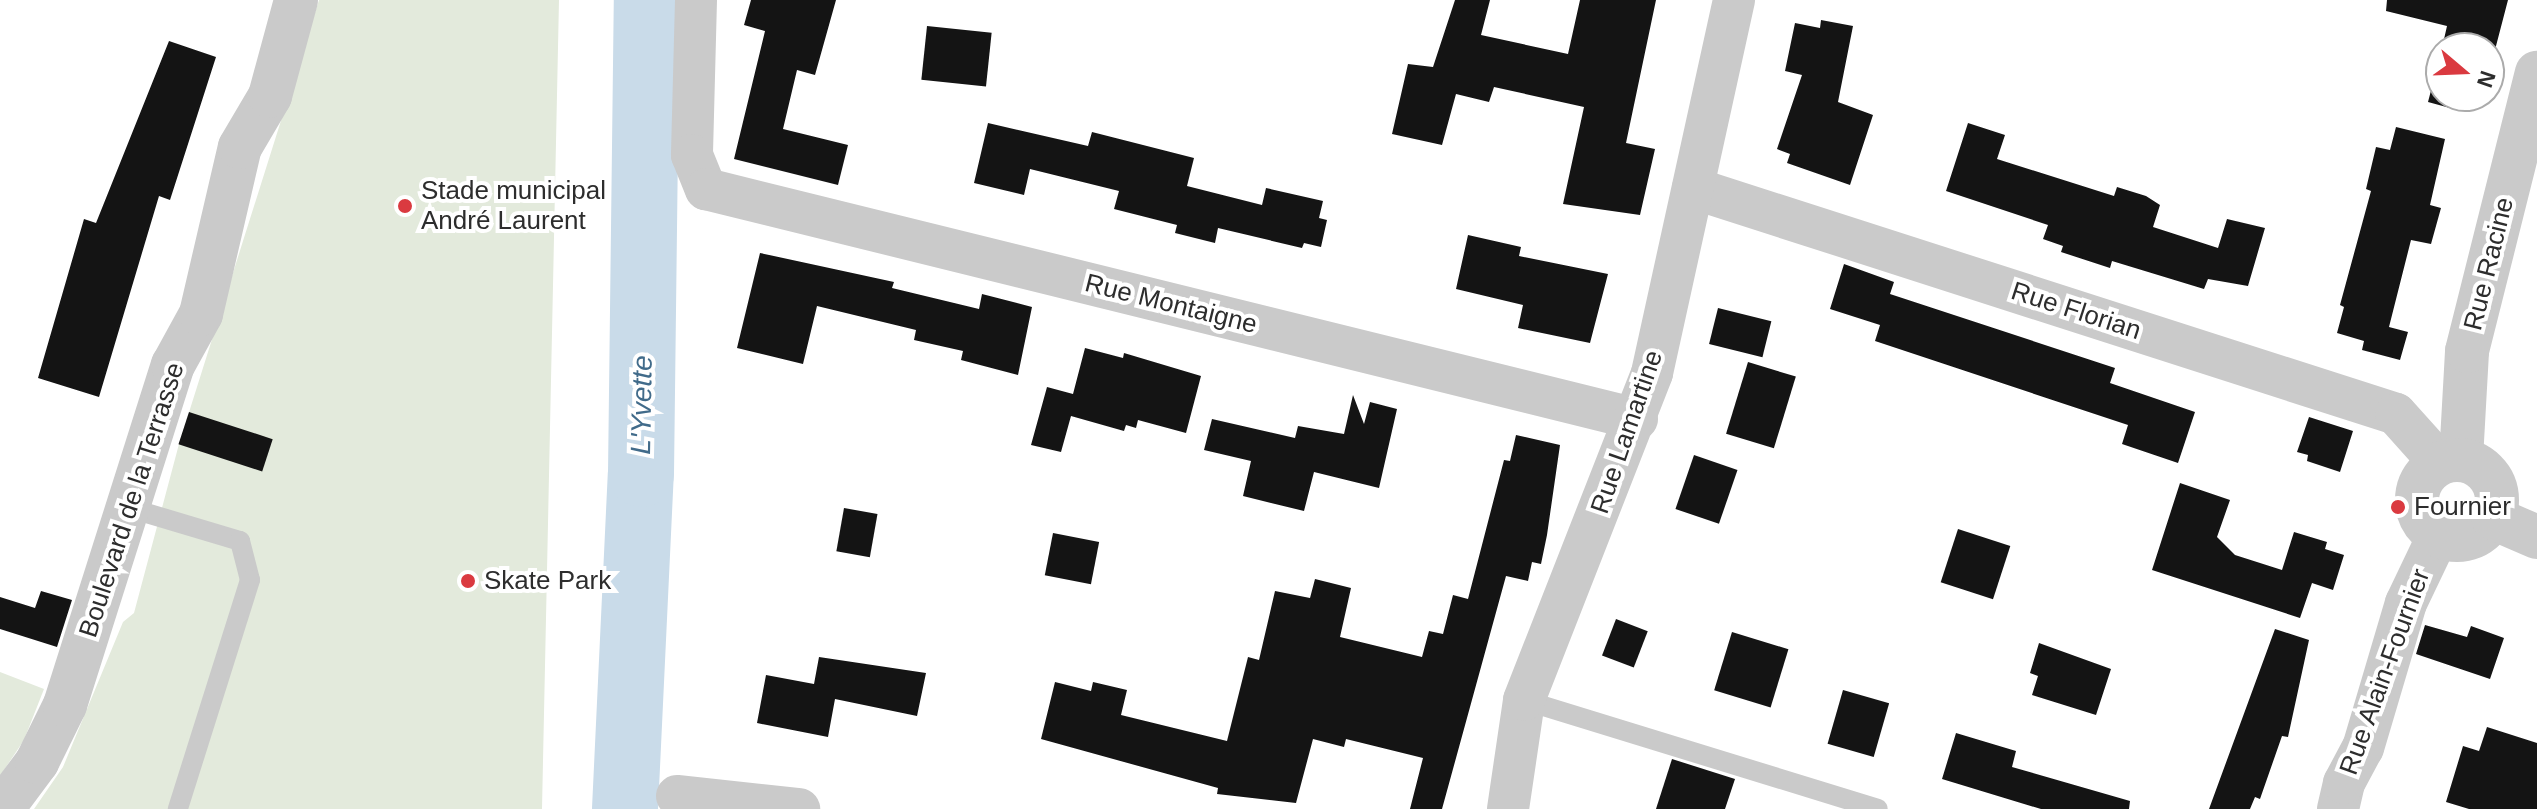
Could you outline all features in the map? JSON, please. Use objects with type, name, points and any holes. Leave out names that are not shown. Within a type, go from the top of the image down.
[{"type":"street","name":"Boulevard de la Terrasse","points":[[2,809],[37,762],[65,705],[173,365],[201,314],[240,147],[270,96],[296,0]]},
{"type":"street","name":"Rue Montaigne","points":[[696,0],[692,155],[706,189],[1637,419]]},
{"type":"street","name":"Rue Lamartine","points":[[1508,809],[1524,700],[1637,419],[1693,188],[1734,0]]},
{"type":"street","name":"Rue Racine","points":[[2451,461],[2467,351],[2537,73]]},
{"type":"street","name":"Rue Florian","points":[[1693,188],[2396,414],[2451,461]]},
{"type":"street","points":[[2451,461],[2474,463],[2492,481],[2497,506],[2493,518],[2475,536],[2450,540],[2438,536],[2420,518],[2416,505],[2422,480],[2451,461]]},
{"type":"street","points":[[2493,518],[2537,537]]},
{"type":"street","name":"Rue Alain-Fournier","points":[[2338,809],[2344,783],[2363,748],[2406,603],[2438,536]]},
{"type":"street","points":[[677,796],[799,809]]},
{"type":"lane","points":[[126,507],[240,541],[250,580],[178,809]]},
{"type":"lane","points":[[1524,700],[1878,809]]},
{"type":"shaded area","name":"Stade municipal André Laurent","points":[[319,0],[559,0],[542,809],[34,809],[63,767],[123,622],[134,613],[179,444]]},
{"type":"shaded area","points":[[0,672],[44,689],[24,740],[0,776]]},
{"type":"building","points":[[751,0],[836,0],[815,75],[797,70],[783,129],[848,145],[838,185],[734,159],[765,31],[744,25]]},
{"type":"building","points":[[1455,0],[1490,0],[1481,35],[1568,54],[1580,0],[1656,0],[1626,143],[1655,149],[1640,215],[1563,204],[1584,107],[1494,87],[1489,102],[1456,94],[1442,145],[1392,134],[1408,64],[1433,67]]},
{"type":"building","points":[[2387,0],[2508,0],[2500,32],[2446,32],[2447,26],[2386,11]]},
{"type":"building","points":[[1821,20],[1853,26],[1838,102],[1873,115],[1850,185],[1787,163],[1790,154],[1777,149],[1802,75],[1785,71],[1795,23],[1820,28]]},
{"type":"building","points":[[927,26],[992,33],[986,86],[921,80]]},
{"type":"building","points":[[169,41],[216,57],[170,200],[159,196],[99,397],[38,378],[84,219],[96,223]]},
{"type":"building","points":[[988,123],[1088,146],[1092,132],[1194,158],[1187,186],[1262,205],[1266,188],[1323,201],[1319,218],[1327,220],[1321,247],[1304,243],[1302,248],[1218,228],[1215,243],[1175,233],[1177,225],[1114,209],[1119,191],[1030,169],[1024,195],[974,183]]},
{"type":"building","points":[[1968,123],[2005,135],[1997,159],[2114,196],[2117,187],[2146,196],[2160,205],[2153,227],[2218,248],[2227,219],[2265,228],[2248,286],[2208,279],[2204,289],[2112,261],[2110,268],[2061,252],[2063,246],[2043,239],[2048,225],[1946,191]]},
{"type":"building","points":[[2396,127],[2445,139],[2430,205],[2441,208],[2431,244],[2411,240],[2389,327],[2408,332],[2400,360],[2362,350],[2364,341],[2337,333],[2344,307],[2340,305],[2371,191],[2366,189],[2376,147],[2390,150]]},
{"type":"building","points":[[1468,235],[1521,247],[1519,256],[1608,274],[1590,343],[1518,328],[1523,305],[1456,289]]},
{"type":"building","points":[[760,253],[894,282],[892,288],[979,309],[982,294],[1032,307],[1018,375],[961,360],[963,351],[914,340],[916,330],[817,306],[803,364],[737,348]]},
{"type":"building","points":[[1844,264],[1894,282],[1890,294],[2115,368],[2110,383],[2195,412],[2178,463],[2122,444],[2128,425],[1875,341],[1880,325],[1830,309]]},
{"type":"building","points":[[1718,308],[1771,321],[1762,357],[1709,344]]},
{"type":"building","points":[[1085,348],[1123,358],[1124,353],[1201,376],[1186,433],[1138,420],[1136,428],[1126,425],[1124,431],[1071,416],[1061,452],[1031,445],[1047,387],[1073,394]]},
{"type":"building","points":[[1748,362],[1796,377],[1774,448],[1726,434]]},
{"type":"building","points":[[1353,395],[1364,424],[1370,402],[1397,409],[1379,488],[1314,472],[1304,511],[1243,496],[1251,461],[1204,450],[1212,419],[1295,438],[1298,426],[1344,434]]},
{"type":"building","points":[[189,412],[273,439],[262,472],[178,444]]},
{"type":"building","points":[[2309,417],[2353,431],[2340,472],[2307,461],[2308,455],[2297,452]]},
{"type":"building","points":[[1516,435],[1560,445],[1547,535],[1541,564],[1532,562],[1528,581],[1506,576],[1442,809],[1410,809],[1423,758],[1346,739],[1344,747],[1313,739],[1296,803],[1217,794],[1218,788],[1041,739],[1055,682],[1091,691],[1093,682],[1127,690],[1121,715],[1227,741],[1248,657],[1259,660],[1275,591],[1310,598],[1315,579],[1351,588],[1340,637],[1422,657],[1429,631],[1443,634],[1453,595],[1468,599],[1504,460],[1510,461]]},
{"type":"building","points":[[1694,455],[1737,470],[1719,524],[1675,509]]},
{"type":"building","points":[[2180,483],[2230,500],[2217,537],[2235,555],[2282,570],[2294,532],[2327,542],[2325,549],[2344,555],[2333,590],[2312,583],[2300,618],[2152,570]]},
{"type":"building","points":[[844,508],[877,514],[870,557],[836,551]]},
{"type":"building","points":[[1958,529],[2010,546],[1993,599],[1941,582]]},
{"type":"building","points":[[1053,533],[1099,542],[1091,584],[1045,575]]},
{"type":"building","points":[[41,591],[72,600],[57,647],[0,629],[0,597],[35,608]]},
{"type":"building","points":[[1616,619],[1648,631],[1634,668],[1602,655]]},
{"type":"building","points":[[2425,625],[2467,637],[2471,626],[2504,638],[2490,679],[2416,654]]},
{"type":"building","points":[[2275,629],[2309,640],[2288,737],[2282,736],[2260,799],[2255,797],[2250,809],[2209,809]]},
{"type":"building","points":[[1732,632],[1788,649],[1771,708],[1714,690]]},
{"type":"building","points":[[2039,643],[2111,669],[2096,715],[2032,695],[2038,676],[2030,673]]},
{"type":"building","points":[[819,657],[926,673],[917,716],[835,699],[828,737],[757,723],[766,675],[814,684]]},
{"type":"building","points":[[1843,690],[1889,703],[1874,757],[1828,744]]},
{"type":"building","points":[[2487,727],[2537,743],[2537,809],[2469,809],[2446,802],[2463,746],[2479,751]]},
{"type":"building","points":[[1956,733],[2016,751],[2012,767],[2130,801],[2129,809],[2041,809],[1942,779]]},
{"type":"building","points":[[1672,759],[1735,779],[1725,809],[1656,809]]},
{"type":"waterway","name":"L'Yvette","points":[[625,809],[641,474],[647,0]]},
{"type":"place","name":"Stade municipal André Laurent","points":[[405,206]]},
{"type":"place","name":"Fournier","points":[[2398,507]]},
{"type":"place","name":"Skate Park","points":[[468,581]]}]
